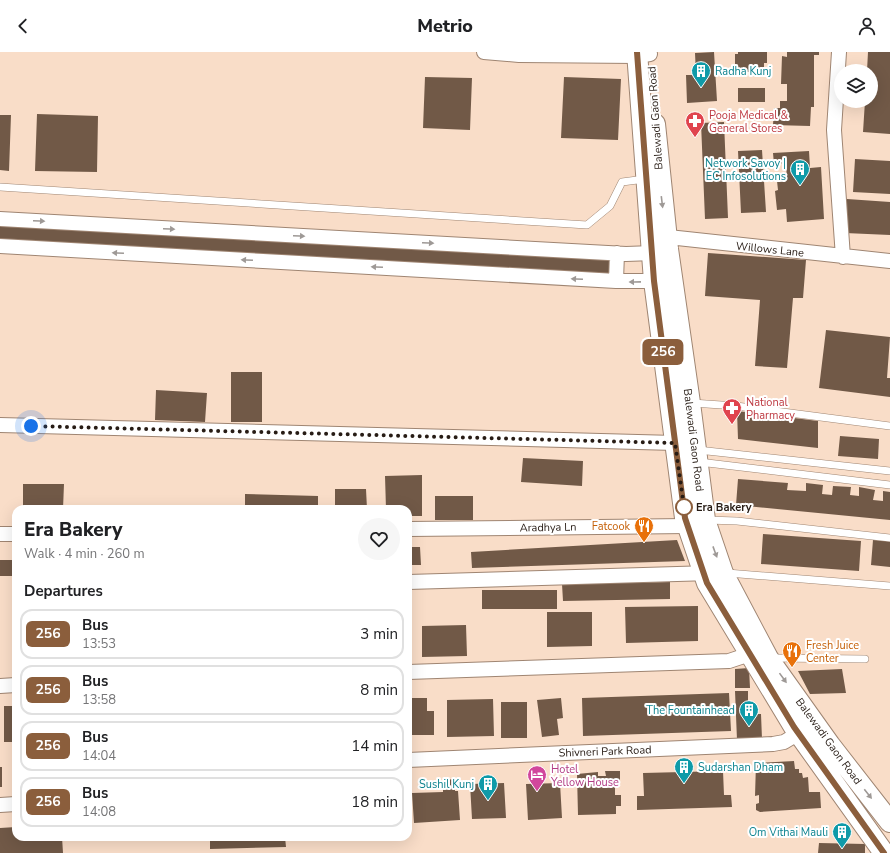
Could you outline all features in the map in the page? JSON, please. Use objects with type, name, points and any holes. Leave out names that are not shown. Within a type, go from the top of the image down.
[{"type":"main road","name":"Balewadi Gaon Road","points":[[643,54],[657,242],[690,403],[696,456],[696,523]]},
{"type":"main road","name":"Balewadi Gaon Road","points":[[657,242],[654,281],[675,443],[696,523],[713,573],[759,656],[799,733],[884,853]]},
{"type":"main road","name":"Balewadi Gaon Road","points":[[759,656],[889,820]]},
{"type":"street","points":[[484,52],[519,55],[643,54]]},
{"type":"street","points":[[839,52],[834,130],[843,257]]},
{"type":"street","name":"Willows Lane","points":[[0,219],[617,253],[657,242],[890,261]]},
{"type":"street","points":[[0,246],[616,281],[654,281]]},
{"type":"street","points":[[616,281],[617,253]]},
{"type":"street","points":[[0,425],[675,443]]},
{"type":"street","name":"Aradhya Ln","points":[[412,529],[696,523]]},
{"type":"street","points":[[0,534],[12,534]]},
{"type":"street","points":[[412,582],[713,573]]},
{"type":"street","points":[[412,672],[729,661],[759,656]]},
{"type":"street","points":[[0,686],[12,685]]},
{"type":"street","name":"Shivneri Park Road","points":[[412,760],[773,744],[784,742],[799,733]]},
{"type":"street","points":[[0,805],[12,804]]},
{"type":"lane","points":[[0,187],[587,225],[610,206],[622,182],[652,177]]},
{"type":"lane","points":[[690,403],[736,406],[890,426]]},
{"type":"lane","points":[[696,456],[890,471]]},
{"type":"lane","points":[[696,456],[890,485]]},
{"type":"lane","points":[[696,523],[737,521],[890,538]]},
{"type":"lane","points":[[713,573],[890,586]]},
{"type":"lane","points":[[759,656],[865,659]]},
{"type":"building","name":"Radha Kunj","points":[[714,52],[717,101],[687,103],[686,75],[696,75],[695,53]]},
{"type":"building","points":[[738,52],[767,52],[767,63],[764,63],[764,72],[735,72],[735,54],[738,54]]},
{"type":"building","points":[[787,52],[819,52],[819,55],[814,55],[814,107],[811,107],[810,126],[773,125],[774,108],[780,108],[780,101],[787,101],[787,84],[781,84],[782,56],[787,57]]},
{"type":"building","points":[[868,52],[890,52],[890,134],[863,132],[865,108],[878,108],[878,64],[867,64]]},
{"type":"building","points":[[425,77],[472,78],[470,130],[423,128]]},
{"type":"building","points":[[564,77],[621,79],[618,140],[561,138]]},
{"type":"building","points":[[738,88],[765,88],[765,102],[738,102]]},
{"type":"building","points":[[37,114],[98,116],[97,172],[35,171]]},
{"type":"building","points":[[0,115],[11,115],[9,171],[0,170]]},
{"type":"building","points":[[724,122],[728,218],[705,219],[701,123]]},
{"type":"building","points":[[762,150],[766,212],[741,213],[738,151]]},
{"type":"building","name":"Network Savoy | EC Infosolutions","points":[[809,151],[810,168],[821,167],[824,219],[787,222],[786,209],[777,210],[775,191],[778,190],[777,181],[787,180],[786,163],[774,164],[773,153]]},
{"type":"building","points":[[855,159],[890,161],[890,194],[853,192]]},
{"type":"building","points":[[847,199],[890,202],[890,235],[845,233]]},
{"type":"building","points":[[0,223],[610,257],[609,274],[0,241]]},
{"type":"building","points":[[708,253],[806,260],[803,298],[793,298],[787,368],[755,366],[760,300],[705,296]]},
{"type":"building","points":[[826,330],[890,337],[887,378],[890,378],[890,397],[819,388]]},
{"type":"building","points":[[231,372],[262,372],[262,422],[231,422]]},
{"type":"building","points":[[156,390],[207,393],[205,422],[155,420]]},
{"type":"building","points":[[737,411],[818,421],[818,448],[738,439]]},
{"type":"building","points":[[840,436],[879,439],[878,459],[838,456]]},
{"type":"building","points":[[523,458],[583,461],[582,486],[521,482]]},
{"type":"building","points":[[422,475],[422,516],[412,516],[412,505],[386,505],[385,476]]},
{"type":"building","points":[[738,479],[788,483],[787,490],[806,491],[806,483],[823,485],[822,494],[832,495],[833,486],[851,487],[850,495],[859,496],[859,487],[875,490],[873,500],[883,501],[883,491],[890,492],[890,520],[736,505]]},
{"type":"building","points":[[23,484],[64,484],[63,505],[23,505]]},
{"type":"building","points":[[335,489],[366,489],[367,505],[335,505]]},
{"type":"building","points":[[245,494],[318,496],[318,505],[245,505]]},
{"type":"building","points":[[435,496],[473,496],[473,520],[435,520]]},
{"type":"building","points":[[763,534],[861,541],[859,571],[761,564]]},
{"type":"building","points":[[677,540],[685,561],[472,568],[471,552]]},
{"type":"building","points":[[873,540],[890,541],[890,567],[871,565]]},
{"type":"building","points":[[412,547],[420,547],[421,565],[412,565]]},
{"type":"building","points":[[0,560],[12,560],[12,576],[0,576]]},
{"type":"building","points":[[670,582],[670,599],[563,601],[562,584]]},
{"type":"building","points":[[482,590],[557,590],[557,609],[482,609]]},
{"type":"building","points":[[698,606],[698,641],[626,643],[625,607]]},
{"type":"building","points":[[547,612],[592,612],[592,646],[547,647]]},
{"type":"building","points":[[466,625],[467,656],[422,657],[422,626]]},
{"type":"building","points":[[749,668],[750,688],[735,688],[735,669]]},
{"type":"building","points":[[842,669],[846,693],[810,694],[798,671]]},
{"type":"building","name":"The Fountainhead","points":[[735,691],[748,691],[748,702],[753,702],[754,714],[761,714],[762,739],[737,740]]},
{"type":"building","points":[[729,693],[731,731],[583,736],[582,698]]},
{"type":"building","points":[[412,698],[427,698],[427,711],[434,711],[434,735],[412,735]]},
{"type":"building","points":[[561,698],[563,718],[557,719],[559,735],[542,737],[537,700]]},
{"type":"building","points":[[493,699],[494,736],[447,737],[447,700]]},
{"type":"building","points":[[501,702],[527,702],[527,738],[501,738]]},
{"type":"building","points":[[4,706],[12,706],[12,742],[4,742]]},
{"type":"building","points":[[794,761],[795,769],[799,769],[799,773],[802,773],[803,778],[808,777],[809,792],[820,792],[821,808],[760,812],[756,810],[756,804],[759,803],[759,795],[755,796],[756,763]]},
{"type":"building","points":[[0,767],[2,767],[2,787],[0,787]]},
{"type":"building","points":[[605,771],[620,771],[620,785],[615,785],[615,795],[621,795],[621,806],[616,806],[616,814],[578,815],[577,774],[598,772],[598,776],[606,776]]},
{"type":"building","name":"Sudarshan Dham","points":[[723,771],[724,795],[731,795],[732,807],[637,810],[637,796],[644,796],[643,773]]},
{"type":"building","points":[[455,779],[455,791],[458,791],[460,820],[414,823],[412,793],[443,792],[443,780]]},
{"type":"building","name":"Sushil Kunj","points":[[504,783],[506,818],[472,819],[470,784]]},
{"type":"building","points":[[560,783],[562,818],[528,820],[526,784]]},
{"type":"building","points":[[12,827],[12,841],[62,841],[63,853],[0,853],[0,828]]},
{"type":"building","points":[[210,841],[285,841],[286,847],[210,849]]},
{"type":"building","name":"Om Vithai Mauli","points":[[819,843],[865,844],[865,853],[818,853]]},
{"type":"bus line","name":"256","points":[[637,52],[645,179],[654,281],[685,518],[707,583],[737,634],[794,727],[884,853]]},
{"type":"place","name":"Radha Kunj","points":[[701,88]]},
{"type":"place","name":"Pooja Medical & General Stores","points":[[695,138]]},
{"type":"place","name":"Network Savoy | EC Infosolutions","points":[[800,186]]},
{"type":"place","name":"National Pharmacy","points":[[732,425]]},
{"type":"place","name":"Era Bakery","points":[[684,507]]},
{"type":"place","name":"Fatcook","points":[[644,543]]},
{"type":"place","name":"Fresh Juice Center","points":[[792,668]]},
{"type":"place","name":"The Fountainhead","points":[[749,727]]},
{"type":"place","name":"Sudarshan Dham","points":[[684,784]]},
{"type":"place","name":"Hotel Yellow House","points":[[537,792]]},
{"type":"place","name":"Sushil Kunj","points":[[488,801]]},
{"type":"place","name":"Om Vithai Mauli","points":[[842,849]]},
{"type":"route","points":[[31,426],[675,443],[684,507]]}]
